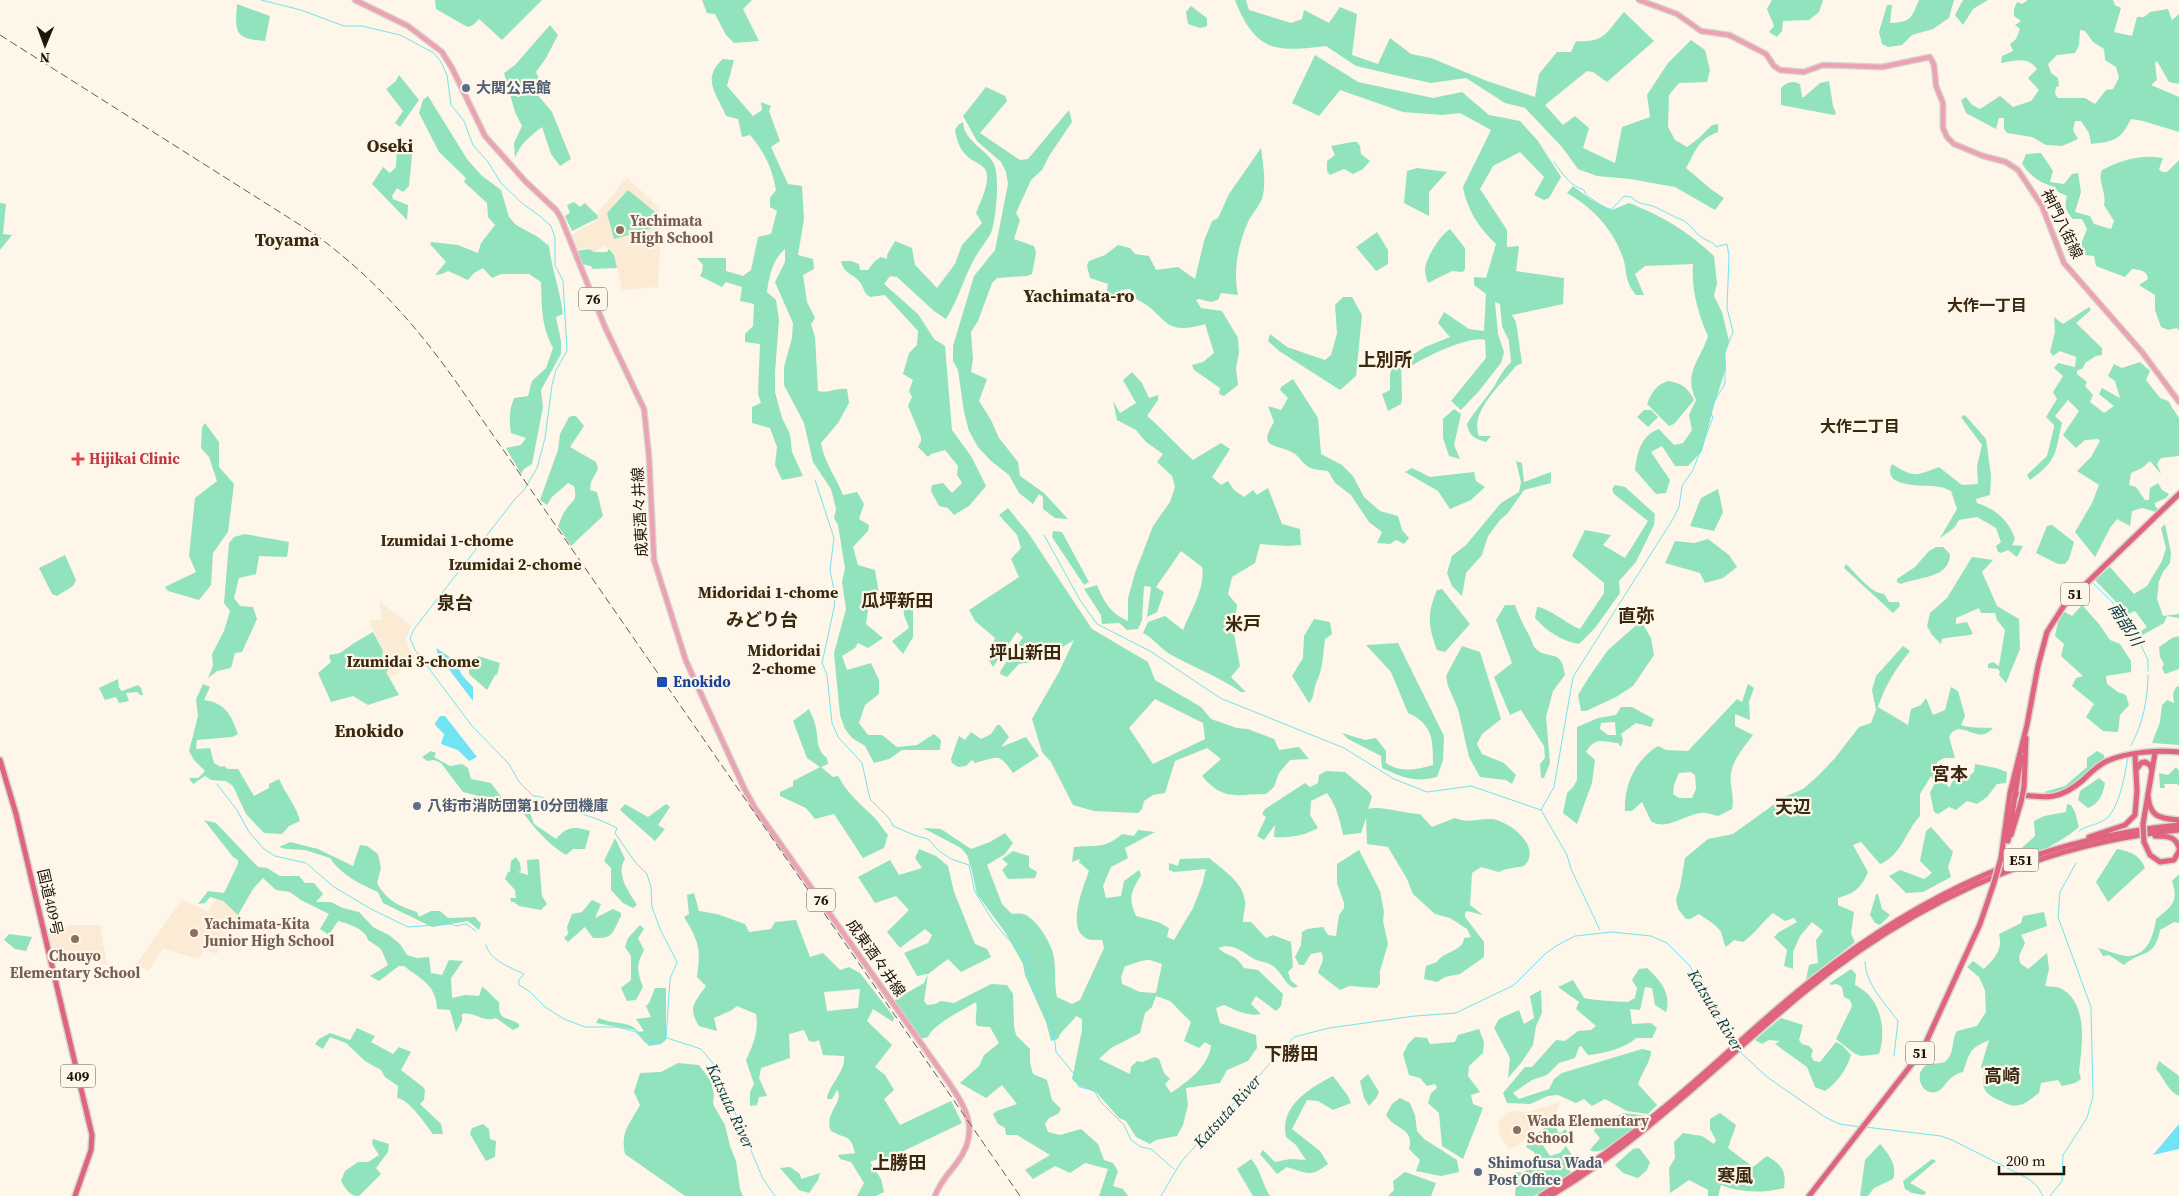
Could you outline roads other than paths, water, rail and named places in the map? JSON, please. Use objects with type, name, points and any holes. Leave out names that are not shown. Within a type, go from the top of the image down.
[{"type":"highway","name":"51","points":[[2001,858],[2010,793],[2027,726],[2042,646],[2056,615],[2065,604],[2179,494]]},
{"type":"highway","name":"51","points":[[1809,1196],[1922,1051],[1980,924],[2021,802],[2024,787],[2027,726]]},
{"type":"highway","points":[[2008,841],[2026,739]]},
{"type":"highway","points":[[2021,760],[2022,747]]},
{"type":"highway","points":[[2015,794],[2047,798],[2062,795],[2103,763],[2114,758],[2135,754],[2179,752]]},
{"type":"highway","points":[[2142,824],[2155,753]]},
{"type":"highway","points":[[2058,848],[2129,823],[2136,813],[2135,754]]},
{"type":"highway","name":"国道409号","points":[[0,760],[16,814],[92,1135],[91,1150],[75,1196]]},
{"type":"highway","points":[[2136,771],[2140,764],[2145,762],[2150,764],[2153,772]]},
{"type":"highway","points":[[2137,791],[2145,853],[2155,863],[2166,865],[2179,859]]},
{"type":"highway","points":[[2148,793],[2150,808],[2155,815],[2179,820]]},
{"type":"highway","name":"E51","points":[[1757,1030],[1877,935],[1929,900],[1975,878],[2058,848],[2123,833],[2179,825]]},
{"type":"highway","points":[[2002,849],[2009,828]]},
{"type":"highway","name":"E51","points":[[1550,1196],[1595,1167],[1667,1109],[1810,981],[1850,951],[1877,935],[1951,896],[2003,872],[2061,852],[2124,838],[2179,830]]},
{"type":"highway","points":[[2124,838],[2165,836],[2176,841],[2179,850],[2172,861],[2160,862],[2150,856],[2143,842]]},
{"type":"highway","name":"E51","points":[[1541,1196],[1592,1163],[1667,1109]]},
{"type":"main road","name":"成東酒々井線","points":[[355,0],[408,26],[442,52],[456,74],[485,136],[522,178],[562,218],[605,327],[644,409],[650,457],[652,549],[657,573],[686,661],[723,743],[755,808],[967,1111],[970,1132],[966,1147],[942,1182],[935,1196]]},
{"type":"main road","name":"神門八街線","points":[[1639,0],[1677,14],[1701,31],[1729,35],[1766,54],[1774,66],[1780,70],[1798,73],[1823,65],[1882,67],[1930,57],[1934,65],[1936,86],[1943,103],[1943,128],[1947,137],[1954,144],[1984,156],[2006,162],[2018,170],[2042,206],[2064,263],[2142,352],[2179,402]]},
{"type":"water","points":[[436,648],[457,662],[465,679],[473,687],[473,701],[438,655]]},
{"type":"water","points":[[440,716],[445,716],[477,757],[469,761],[458,750],[441,744],[444,734],[435,723]]},
{"type":"water","points":[[2179,1124],[2179,1149],[2153,1155]]},
{"type":"waterway","points":[[261,0],[301,10],[344,26],[362,26],[400,35],[434,53],[447,75],[451,105],[464,121],[473,145],[488,162],[501,183],[523,204],[551,226],[555,238],[555,265],[563,281],[567,351],[556,370],[552,385],[545,438],[537,468],[524,490],[414,629],[410,638],[415,650],[472,726],[509,764],[519,782],[533,796],[541,797],[558,806],[595,818],[617,828],[615,833],[635,862],[647,874],[651,887],[652,907],[660,929],[677,962],[670,979],[666,1038]]},
{"type":"waterway","points":[[1541,810],[1554,787],[1573,677],[1679,507],[1682,486],[1693,470],[1713,417],[1710,408],[1725,384],[1725,352],[1733,332],[1727,308],[1729,256],[1727,244],[1716,247],[1713,243],[1700,236],[1683,220],[1655,207],[1638,202],[1631,197],[1624,196],[1612,209],[1603,209],[1586,195],[1584,190],[1570,182],[1554,162]]},
{"type":"waterway","points":[[815,480],[834,538],[830,570],[835,595],[834,608],[822,663],[827,675],[832,723],[838,737],[862,763],[870,799],[889,818],[893,826],[928,839],[939,851],[951,859],[969,865],[975,892],[993,921],[1008,939],[1026,954],[1029,974],[1035,991],[1053,1024],[1056,1052],[1075,1075],[1079,1087],[1094,1090],[1100,1101],[1124,1125],[1131,1140],[1141,1147],[1151,1149],[1174,1169]]},
{"type":"waterway","points":[[1044,535],[1080,600],[1097,624],[1150,651],[1220,698],[1344,748],[1394,779],[1427,792],[1471,786],[1541,810],[1567,855],[1571,869],[1600,930]]},
{"type":"waterway","name":"南部川","points":[[2093,583],[2113,603],[2119,617],[2138,639],[2148,660],[2148,671]]},
{"type":"waterway","name":"南部川","points":[[2131,745],[2139,729],[2144,711],[2148,675]]},
{"type":"waterway","name":"南部川","points":[[2079,831],[2097,824],[2112,813],[2121,789],[2128,757]]},
{"type":"waterway","points":[[217,784],[237,810],[249,832],[264,849],[275,856],[306,863],[334,887],[371,909],[408,927],[466,924],[476,931]]},
{"type":"waterway","points":[[2050,1196],[2062,1181],[2063,1155],[2087,1118],[2093,1096],[2091,1007],[2058,917],[2060,892],[2076,863]]},
{"type":"waterway","name":"Katsuta River","points":[[1161,1196],[1181,1162],[1294,1037],[1329,1028],[1415,1016],[1456,1013],[1514,985],[1545,954],[1575,936],[1612,932],[1651,936],[1667,943],[1690,966],[1735,1044]]},
{"type":"waterway","points":[[486,945],[488,951],[496,959],[524,974],[519,980],[519,985],[529,991],[545,1007],[564,1019],[585,1027],[617,1027],[636,1032],[645,1042],[658,1043],[666,1038]]},
{"type":"waterway","points":[[1865,962],[1872,986],[1898,1021],[1894,1056]]},
{"type":"waterway","name":"Katsuta River","points":[[667,1038],[701,1049],[716,1067],[763,1179],[775,1196]]},
{"type":"waterway","name":"Katsuta River","points":[[1738,1050],[1767,1077],[1825,1117],[1839,1124],[1861,1127]]},
{"type":"waterway","name":"Katsuta River","points":[[1865,1127],[1941,1136],[1952,1140],[2029,1179],[2037,1186],[2043,1196]]},
{"type":"railway","points":[[0,35],[316,235],[358,269],[411,323],[459,386],[1020,1196]]},
{"type":"place","name":"大関公民館","points":[[466,88]]},
{"type":"place","name":"Yachimata High School","points":[[620,230]]},
{"type":"place","name":"Hijikai Clinic","points":[[78,459]]},
{"type":"place","name":"Enokido","points":[[662,682]]},
{"type":"place","name":"八街市消防団第10分団機庫","points":[[417,806]]},
{"type":"place","name":"Yachimata-Kita Junior High School","points":[[194,933]]},
{"type":"place","name":"Chouyo Elementary School","points":[[75,939]]},
{"type":"place","name":"Wada Elementary School","points":[[1517,1130]]},
{"type":"place","name":"Shimofusa Wada Post Office","points":[[1478,1172]]},
{"type":"district","name":"Oseki","points":[[390,146]]},
{"type":"district","name":"Toyama","points":[[287,240]]},
{"type":"district","name":"Yachimata-ro","points":[[1079,296]]},
{"type":"district","name":"大作一丁目","points":[[1987,305]]},
{"type":"district","name":"上別所","points":[[1385,360]]},
{"type":"district","name":"大作二丁目","points":[[1860,426]]},
{"type":"district","name":"Izumidai 1-chome","points":[[447,540]]},
{"type":"district","name":"Izumidai 2-chome","points":[[515,564]]},
{"type":"district","name":"Midoridai 1-chome","points":[[768,592]]},
{"type":"district","name":"瓜坪新田","points":[[897,601]]},
{"type":"district","name":"泉台","points":[[455,603]]},
{"type":"district","name":"直弥","points":[[1636,616]]},
{"type":"district","name":"みどり台","points":[[762,620]]},
{"type":"district","name":"米戸","points":[[1243,624]]},
{"type":"district","name":"坪山新田","points":[[1025,653]]},
{"type":"district","name":"Midoridai 2-chome","points":[[784,659]]},
{"type":"district","name":"Izumidai 3-chome","points":[[413,661]]},
{"type":"district","name":"Enokido","points":[[369,731]]},
{"type":"district","name":"宮本","points":[[1950,774]]},
{"type":"district","name":"天辺","points":[[1793,807]]},
{"type":"district","name":"下勝田","points":[[1291,1054]]},
{"type":"district","name":"高崎","points":[[2002,1076]]},
{"type":"district","name":"上勝田","points":[[899,1163]]},
{"type":"district","name":"寒風","points":[[1735,1176]]}]
